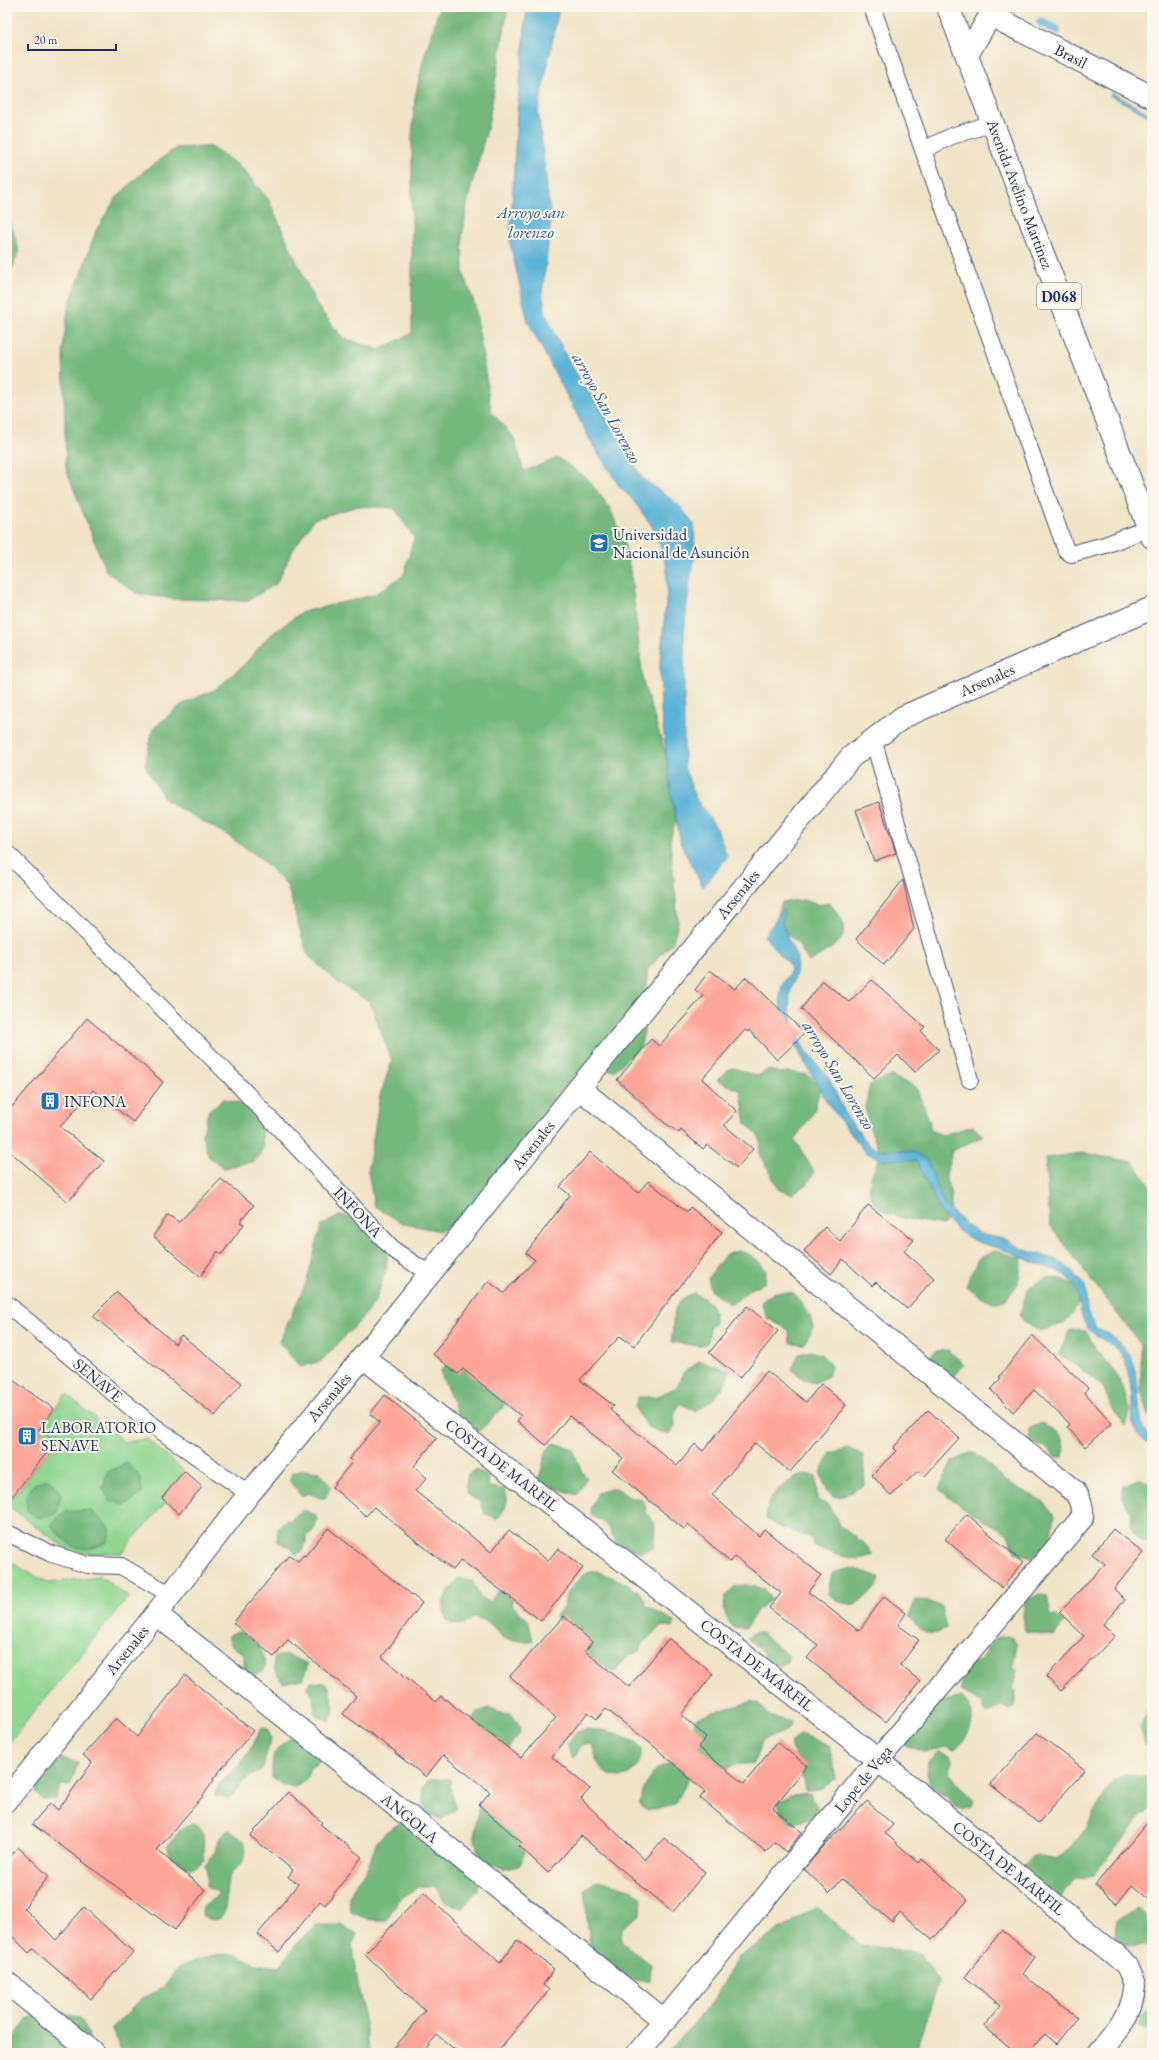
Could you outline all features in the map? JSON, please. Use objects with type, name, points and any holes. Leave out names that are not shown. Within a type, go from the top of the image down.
[{"type":"street","name":"Avenida Avelino Martinez","points":[[948,7],[1150,533]]},
{"type":"street","points":[[967,55],[993,11]]},
{"type":"street","name":"Brasil","points":[[993,11],[1152,98]]},
{"type":"street","name":"Arsenales","points":[[7,1800],[156,1614],[249,1494],[363,1357],[428,1274],[850,756],[902,717],[1152,608]]},
{"type":"street","name":"Lope de Vega","points":[[579,1088],[1075,1492],[1082,1506],[1082,1518],[878,1760],[638,2053]]},
{"type":"street","name":"COSTA DE MARFIL","points":[[363,1357],[878,1760],[1127,1965],[1135,1987],[1130,2009],[1121,2026],[1099,2053]]},
{"type":"street","name":"ANGOLA","points":[[156,1614],[665,2021]]},
{"type":"street","points":[[7,1983],[94,2053]]},
{"type":"lane","points":[[872,7],[1066,550],[1071,554],[1150,533]]},
{"type":"lane","points":[[923,150],[952,136],[993,123]]},
{"type":"lane","points":[[873,739],[970,1080]]},
{"type":"lane","name":"INFONA","points":[[7,853],[228,1074],[394,1250],[428,1274]]},
{"type":"lane","name":"SENAVE","points":[[7,1304],[147,1421],[249,1494]]},
{"type":"lane","points":[[7,1532],[52,1554],[88,1565],[121,1566],[171,1595]]},
{"type":"green space","points":[[440,7],[508,7],[488,125],[468,199],[462,236],[463,272],[475,306],[491,411],[514,438],[524,471],[558,458],[587,478],[609,507],[623,539],[631,575],[643,682],[666,755],[676,821],[670,840],[678,922],[673,942],[647,970],[648,1007],[641,1046],[615,1070],[579,1072],[555,1098],[545,1134],[501,1191],[441,1231],[404,1224],[374,1206],[368,1171],[380,1095],[392,1061],[370,1002],[336,981],[307,954],[287,885],[260,858],[227,835],[165,800],[145,765],[153,729],[181,705],[216,689],[244,665],[268,637],[302,612],[374,595],[404,575],[414,537],[394,508],[358,506],[314,519],[293,550],[276,584],[246,601],[173,599],[136,593],[106,571],[66,469],[63,349],[68,309],[96,231],[116,198],[143,172],[176,148],[211,147],[241,167],[268,199],[317,306],[343,338],[380,350],[412,333],[412,138],[415,98],[423,61]]},
{"type":"green space","points":[[7,210],[19,251],[7,281]]},
{"type":"green space","points":[[803,900],[819,905],[829,903],[843,924],[844,932],[842,938],[836,944],[809,962],[796,941],[775,924],[782,902]]},
{"type":"green space","points":[[734,1068],[757,1076],[769,1069],[779,1073],[790,1072],[808,1075],[820,1088],[814,1111],[795,1140],[814,1172],[808,1183],[792,1194],[779,1190],[763,1159],[759,1155],[760,1140],[757,1134],[746,1124],[741,1091],[717,1080],[727,1070]]},
{"type":"green space","points":[[891,1076],[916,1087],[930,1123],[930,1130],[942,1135],[973,1126],[983,1136],[952,1151],[945,1178],[951,1193],[951,1206],[949,1219],[943,1225],[894,1215],[882,1210],[873,1202],[870,1191],[872,1175],[881,1155],[868,1123],[865,1106],[870,1085]]},
{"type":"green space","points":[[224,1099],[260,1108],[263,1148],[255,1161],[224,1168],[209,1157],[202,1135],[209,1110]]},
{"type":"green space","points":[[1082,1153],[1133,1162],[1152,1189],[1152,1423],[1141,1391],[1141,1345],[1050,1225],[1045,1158]]},
{"type":"green space","points":[[341,1215],[380,1230],[387,1257],[386,1269],[376,1300],[360,1321],[321,1361],[300,1367],[279,1342],[307,1281],[321,1226]]},
{"type":"green space","points":[[738,1251],[751,1255],[763,1266],[766,1270],[765,1282],[749,1290],[734,1303],[728,1303],[711,1291],[708,1278],[725,1255]]},
{"type":"green space","points":[[994,1251],[1022,1258],[1018,1284],[1005,1300],[992,1303],[966,1286],[978,1259]]},
{"type":"green space","points":[[1049,1277],[1062,1279],[1083,1289],[1078,1305],[1065,1323],[1040,1331],[1025,1323],[1020,1314],[1028,1288]]},
{"type":"green space","points":[[775,1292],[794,1293],[810,1316],[813,1328],[804,1344],[790,1343],[789,1330],[767,1318],[761,1302]]},
{"type":"green space","points":[[694,1293],[704,1298],[714,1311],[715,1323],[710,1326],[708,1342],[700,1346],[671,1342],[676,1307],[685,1297]]},
{"type":"green space","points":[[1070,1330],[1086,1331],[1096,1350],[1113,1369],[1124,1390],[1129,1410],[1126,1426],[1114,1411],[1103,1387],[1080,1368],[1058,1355]]},
{"type":"green space","points":[[948,1350],[964,1364],[950,1382],[928,1369],[928,1358],[936,1351]]},
{"type":"green space","points":[[810,1351],[821,1354],[831,1366],[828,1376],[814,1383],[803,1379],[792,1370],[799,1354]]},
{"type":"green space","points":[[455,1356],[515,1375],[502,1409],[479,1431],[464,1429],[440,1371]]},
{"type":"green space","points":[[699,1361],[730,1370],[721,1389],[713,1399],[695,1411],[680,1403],[674,1415],[675,1426],[669,1435],[648,1427],[635,1408],[638,1397],[656,1397],[677,1387],[683,1373]]},
{"type":"green space","points":[[66,1394],[124,1442],[147,1439],[184,1471],[162,1498],[166,1502],[121,1553],[72,1553],[7,1505],[56,1441],[39,1430]]},
{"type":"green space","points":[[1042,1423],[1060,1436],[1064,1449],[1063,1457],[1055,1457],[1044,1446],[1030,1445],[1029,1429]]},
{"type":"green space","points":[[553,1443],[572,1448],[582,1472],[587,1477],[577,1495],[538,1482],[547,1450]]},
{"type":"green space","points":[[848,1448],[863,1455],[865,1485],[843,1496],[833,1497],[825,1486],[820,1472],[831,1453]]},
{"type":"green space","points":[[972,1452],[984,1460],[1004,1480],[1044,1502],[1054,1515],[1049,1546],[1032,1558],[1017,1553],[1007,1533],[966,1509],[939,1489],[952,1462]]},
{"type":"green space","points":[[127,1463],[140,1477],[142,1493],[126,1505],[110,1501],[103,1489],[108,1472]]},
{"type":"green space","points":[[303,1470],[319,1472],[331,1486],[325,1498],[320,1498],[309,1493],[301,1496],[289,1480],[293,1473]]},
{"type":"green space","points":[[476,1470],[487,1476],[489,1487],[504,1489],[506,1494],[506,1506],[496,1520],[492,1516],[485,1514],[481,1502],[469,1496],[466,1488],[468,1474]]},
{"type":"green space","points":[[804,1474],[816,1476],[817,1500],[828,1505],[842,1528],[865,1544],[873,1555],[859,1559],[837,1555],[815,1546],[810,1537],[779,1527],[767,1519],[767,1511],[772,1497],[789,1481]]},
{"type":"green space","points":[[49,1479],[61,1494],[57,1513],[38,1518],[27,1510],[26,1497],[34,1484]]},
{"type":"green space","points":[[1141,1479],[1152,1484],[1152,1544],[1145,1543],[1134,1534],[1131,1524],[1132,1512],[1122,1497],[1123,1486]]},
{"type":"green space","points":[[610,1488],[618,1489],[630,1498],[640,1498],[644,1503],[647,1513],[655,1526],[654,1547],[641,1552],[616,1543],[607,1526],[592,1516],[590,1509],[598,1493]]},
{"type":"green space","points":[[90,1510],[111,1529],[107,1542],[98,1546],[82,1549],[75,1547],[63,1539],[51,1525],[64,1512]]},
{"type":"green space","points":[[303,1510],[314,1514],[317,1521],[314,1529],[306,1536],[306,1541],[302,1552],[295,1554],[291,1548],[277,1541],[278,1528],[285,1520],[289,1521]]},
{"type":"green space","points":[[7,1560],[47,1583],[101,1577],[128,1597],[7,1745]]},
{"type":"green space","points":[[851,1568],[880,1577],[874,1590],[855,1605],[840,1602],[828,1593],[832,1573]]},
{"type":"green space","points":[[597,1571],[626,1583],[634,1590],[638,1590],[646,1600],[645,1605],[675,1622],[673,1627],[661,1626],[643,1643],[640,1651],[628,1656],[615,1671],[594,1677],[556,1616],[564,1606],[566,1594],[579,1579],[585,1574]]},
{"type":"green space","points":[[459,1579],[472,1580],[480,1598],[490,1602],[497,1592],[511,1590],[514,1593],[511,1604],[528,1620],[533,1640],[526,1642],[503,1638],[494,1627],[479,1618],[474,1617],[465,1624],[454,1624],[447,1621],[444,1607],[445,1597]]},
{"type":"green space","points":[[746,1585],[765,1589],[771,1600],[758,1609],[746,1628],[732,1627],[723,1609],[726,1596],[735,1586]]},
{"type":"green space","points":[[1040,1594],[1047,1595],[1051,1616],[1056,1616],[1064,1622],[1054,1636],[1025,1631],[1023,1616],[1025,1600]]},
{"type":"green space","points":[[915,1600],[929,1601],[941,1607],[946,1628],[934,1633],[925,1632],[922,1630],[909,1617]]},
{"type":"green space","points":[[237,1631],[259,1643],[266,1666],[263,1672],[254,1675],[244,1671],[244,1653],[233,1647],[228,1636]]},
{"type":"green space","points":[[755,1633],[761,1633],[789,1656],[788,1662],[778,1666],[768,1661],[760,1648],[747,1638]]},
{"type":"green space","points":[[1007,1636],[1013,1639],[1017,1645],[1012,1668],[1017,1670],[1012,1687],[1016,1691],[1014,1707],[1010,1710],[1001,1706],[987,1715],[983,1710],[982,1702],[961,1691],[961,1672],[964,1666],[982,1660],[988,1647],[997,1638]]},
{"type":"green space","points":[[287,1655],[308,1664],[303,1679],[283,1683],[274,1669],[274,1657]]},
{"type":"green space","points":[[311,1682],[324,1683],[329,1687],[334,1708],[330,1721],[318,1717],[314,1712],[315,1700],[307,1687]]},
{"type":"green space","points":[[962,1697],[971,1711],[972,1721],[971,1727],[955,1750],[947,1747],[924,1752],[905,1745],[908,1729],[940,1702]]},
{"type":"green space","points":[[1152,1699],[1152,1748],[1146,1745],[1140,1728]]},
{"type":"green space","points":[[752,1701],[760,1705],[769,1716],[792,1722],[787,1730],[762,1741],[754,1763],[733,1765],[718,1774],[710,1775],[691,1738],[695,1719],[709,1713]]},
{"type":"green space","points":[[489,1708],[500,1713],[512,1714],[520,1727],[519,1735],[506,1750],[473,1721],[477,1712]]},
{"type":"green space","points":[[261,1728],[267,1728],[271,1738],[261,1771],[245,1780],[239,1786],[235,1794],[228,1798],[215,1796],[216,1790],[221,1781],[241,1763],[255,1741]]},
{"type":"green space","points":[[585,1729],[601,1730],[620,1734],[625,1738],[636,1742],[641,1748],[641,1757],[639,1763],[630,1775],[616,1777],[604,1771],[598,1763],[594,1751],[589,1744],[581,1746],[574,1757],[572,1757],[567,1745],[576,1733]]},
{"type":"green space","points":[[800,1734],[829,1745],[836,1778],[823,1788],[805,1791],[800,1762],[793,1751],[791,1742]]},
{"type":"green space","points":[[290,1738],[302,1738],[322,1760],[311,1767],[305,1781],[295,1787],[285,1786],[272,1778],[272,1764],[274,1755],[276,1751]]},
{"type":"green space","points":[[939,1751],[950,1755],[952,1760],[948,1772],[973,1800],[971,1806],[962,1809],[955,1805],[947,1796],[931,1786],[927,1774],[928,1762]]},
{"type":"green space","points":[[62,1758],[78,1763],[71,1784],[68,1786],[61,1785],[56,1799],[42,1800],[36,1793],[37,1784]]},
{"type":"green space","points":[[671,1763],[682,1763],[690,1776],[675,1804],[647,1811],[639,1804],[649,1779],[658,1769]]},
{"type":"green space","points":[[1126,1774],[1144,1777],[1152,1783],[1152,1809],[1138,1818],[1121,1843],[1093,1875],[1076,1879],[1057,1902],[1018,1872],[1034,1857],[1043,1856],[1056,1859],[1064,1854],[1088,1827],[1094,1811],[1113,1782]]},
{"type":"green space","points":[[434,1779],[449,1779],[452,1782],[450,1788],[456,1809],[441,1820],[429,1815],[423,1800],[422,1794],[425,1785],[428,1781]]},
{"type":"green space","points":[[810,1793],[817,1806],[814,1818],[794,1823],[783,1821],[778,1803],[790,1795]]},
{"type":"green space","points":[[492,1806],[530,1834],[520,1865],[504,1868],[484,1863],[480,1856],[477,1849],[475,1836],[477,1816],[479,1808]]},
{"type":"green space","points":[[410,1817],[435,1825],[445,1831],[453,1848],[478,1874],[478,1890],[462,1908],[446,1902],[435,1886],[418,1886],[398,1901],[386,1920],[370,1920],[351,1912],[349,1897],[358,1880],[368,1867],[377,1841],[387,1831]]},
{"type":"green space","points":[[192,1823],[198,1826],[203,1834],[204,1860],[197,1866],[191,1868],[170,1856],[168,1846],[181,1829]]},
{"type":"green space","points":[[229,1830],[244,1841],[246,1850],[245,1856],[243,1861],[229,1878],[227,1885],[226,1905],[222,1916],[212,1920],[202,1915],[203,1907],[219,1895],[218,1892],[206,1887],[207,1872],[205,1866],[216,1850],[220,1837]]},
{"type":"green space","points":[[598,1880],[633,1890],[642,1898],[641,1914],[622,1928],[621,1941],[632,1951],[651,1964],[650,1980],[635,1980],[621,1975],[599,1958],[590,1945],[584,1889]]},
{"type":"green space","points":[[816,1907],[861,1945],[919,1953],[939,1982],[914,2053],[667,2053],[713,2002],[738,1957]]},
{"type":"green space","points":[[1137,1909],[1150,1920],[1152,1928],[1150,1946],[1133,1947],[1115,1941],[1116,1922],[1126,1914]]},
{"type":"green space","points":[[317,1925],[341,1925],[357,1934],[352,1946],[353,1956],[370,2053],[270,2053],[261,2048],[250,2053],[122,2053],[112,2028],[140,2000],[164,1987],[179,1967],[212,1955],[236,1954],[256,1964],[279,1967],[297,1943]]},
{"type":"green space","points":[[49,2007],[80,2018],[89,2034],[83,2053],[7,2053],[7,2047],[27,2020]]},
{"type":"green space","points":[[1148,2012],[1152,2014],[1152,2034],[1142,2028],[1138,2028],[1139,2018]]},
{"type":"water","name":"Arroyo san lorenzo","points":[[527,7],[559,7],[538,112],[551,221],[542,293],[546,315],[566,356],[581,381],[619,434],[641,477],[680,506],[694,525],[695,555],[690,579],[684,632],[684,767],[696,799],[717,829],[727,857],[703,887],[681,844],[671,793],[661,711],[660,662],[667,592],[667,568],[652,526],[633,500],[620,487],[594,447],[528,322],[510,242],[517,113]]},
{"type":"water","points":[[1112,93],[1152,115],[1152,118],[1110,95]]},
{"type":"water","points":[[784,909],[782,922],[797,958],[796,974],[790,992],[789,1009],[795,1029],[802,1045],[829,1079],[847,1117],[870,1146],[881,1150],[913,1151],[927,1160],[944,1204],[966,1225],[980,1234],[1007,1240],[1022,1249],[1057,1260],[1066,1266],[1085,1285],[1087,1311],[1096,1328],[1110,1335],[1122,1345],[1131,1358],[1136,1373],[1142,1425],[1144,1432],[1152,1437],[1152,1444],[1139,1436],[1134,1427],[1132,1397],[1128,1372],[1122,1355],[1114,1347],[1097,1336],[1087,1327],[1082,1317],[1077,1291],[1072,1282],[1064,1274],[1016,1254],[980,1243],[958,1231],[945,1217],[935,1202],[916,1161],[899,1159],[883,1160],[865,1152],[828,1104],[782,1021],[780,994],[782,985],[791,970],[789,963],[764,936]]},
{"type":"building","points":[[879,802],[896,853],[874,861],[856,810]]},
{"type":"building","points":[[903,880],[914,929],[884,965],[856,939]]},
{"type":"building","points":[[710,970],[735,989],[746,977],[805,1033],[777,1060],[749,1030],[748,1032],[745,1030],[702,1079],[737,1111],[724,1125],[753,1149],[737,1168],[707,1145],[703,1149],[681,1130],[679,1133],[665,1123],[617,1080],[651,1039],[659,1046],[703,996],[695,990]]},
{"type":"building","points":[[872,980],[925,1027],[921,1031],[939,1050],[915,1072],[898,1055],[874,1078],[801,1009],[823,981],[849,1002]]},
{"type":"building","name":"INFONA","points":[[87,1018],[163,1082],[133,1122],[93,1090],[60,1127],[104,1161],[68,1202],[7,1149],[7,1113]]},
{"type":"building","points":[[590,1152],[638,1193],[648,1181],[687,1212],[690,1207],[722,1232],[634,1346],[620,1336],[580,1380],[614,1406],[610,1410],[677,1466],[695,1444],[703,1451],[767,1371],[806,1402],[821,1384],[846,1405],[790,1472],[755,1443],[712,1495],[759,1536],[764,1529],[821,1575],[808,1592],[859,1631],[884,1596],[906,1613],[898,1625],[919,1640],[900,1665],[920,1681],[886,1722],[807,1658],[818,1645],[769,1608],[781,1593],[735,1557],[730,1562],[688,1524],[684,1529],[612,1470],[623,1458],[569,1416],[546,1445],[517,1421],[521,1416],[463,1369],[458,1374],[433,1354],[488,1281],[504,1293],[535,1260],[526,1253],[570,1195],[560,1187]]},
{"type":"building","points":[[221,1179],[254,1205],[240,1222],[244,1224],[221,1255],[218,1251],[200,1277],[153,1236],[168,1215],[179,1222]]},
{"type":"building","points":[[868,1205],[914,1240],[904,1251],[934,1278],[907,1309],[876,1282],[872,1286],[843,1259],[831,1274],[804,1251],[825,1227],[840,1241]]},
{"type":"building","points":[[117,1292],[175,1344],[181,1335],[242,1383],[215,1416],[93,1316]]},
{"type":"building","points":[[747,1306],[778,1331],[740,1378],[709,1353]]},
{"type":"building","points":[[1032,1335],[1088,1388],[1084,1392],[1112,1423],[1085,1447],[1067,1427],[1070,1424],[1034,1390],[1013,1412],[991,1390],[1001,1378],[999,1377]]},
{"type":"building","name":"LABORATORIO SENAVE","points":[[7,1376],[54,1409],[39,1430],[56,1441],[7,1503]]},
{"type":"building","points":[[385,1395],[437,1438],[414,1466],[427,1478],[415,1491],[491,1552],[509,1530],[548,1561],[558,1548],[583,1568],[541,1621],[461,1560],[453,1570],[374,1507],[366,1516],[332,1487],[352,1462],[349,1459],[380,1422],[370,1414]]},
{"type":"building","points":[[928,1410],[959,1438],[924,1477],[918,1471],[891,1496],[872,1475],[896,1451],[893,1448]]},
{"type":"building","points":[[184,1471],[202,1487],[179,1514],[162,1498]]},
{"type":"building","points":[[967,1514],[1023,1563],[1002,1588],[945,1539]]},
{"type":"building","points":[[328,1528],[422,1603],[382,1657],[436,1702],[441,1696],[521,1758],[556,1718],[510,1676],[564,1616],[592,1642],[585,1651],[629,1687],[669,1638],[713,1674],[681,1715],[706,1737],[698,1747],[744,1784],[777,1742],[807,1766],[773,1808],[802,1832],[786,1852],[775,1842],[766,1852],[700,1798],[705,1792],[655,1747],[606,1709],[597,1719],[588,1712],[552,1757],[590,1789],[581,1799],[645,1860],[664,1838],[705,1872],[673,1912],[581,1836],[548,1873],[519,1846],[522,1843],[479,1805],[490,1792],[443,1755],[426,1777],[395,1753],[396,1752],[343,1714],[356,1696],[288,1640],[274,1657],[233,1623],[289,1555],[298,1561],[304,1555],[305,1556]]},
{"type":"building","points":[[1113,1529],[1143,1553],[1114,1589],[1125,1600],[1103,1624],[1115,1636],[1061,1691],[1046,1677],[1084,1636],[1059,1612],[1105,1564],[1092,1554]]},
{"type":"building","points":[[185,1675],[253,1731],[213,1779],[214,1780],[203,1796],[157,1850],[205,1890],[175,1930],[32,1824],[50,1803],[58,1810],[92,1763],[83,1755],[116,1718],[137,1737]]},
{"type":"building","points":[[1037,1733],[1085,1770],[1038,1823],[990,1784]]},
{"type":"building","points":[[288,1792],[322,1822],[320,1824],[362,1857],[325,1905],[320,1901],[279,1952],[258,1934],[298,1884],[288,1877],[293,1870],[250,1836]]},
{"type":"building","points":[[867,1801],[893,1825],[885,1833],[919,1863],[922,1859],[968,1900],[932,1940],[900,1912],[892,1922],[842,1879],[829,1893],[804,1869]]},
{"type":"building","points":[[1152,1817],[1152,1902],[1132,1885],[1117,1904],[1095,1885]]},
{"type":"building","points":[[18,1847],[49,1876],[24,1908],[56,1940],[84,1907],[133,1952],[91,1999],[33,1949],[29,1953],[7,1931],[7,1861]]},
{"type":"building","points":[[424,1892],[500,1963],[517,1940],[554,1969],[543,1985],[549,1990],[496,2053],[459,2053],[437,2035],[422,2053],[390,2053],[425,2011],[365,1954]]},
{"type":"building","points":[[1002,1930],[1035,1957],[1023,1974],[1077,2017],[1056,2044],[1044,2034],[1029,2053],[1015,2053],[984,2026],[1001,2006],[965,1977]]},
{"type":"waterway","points":[[1041,22],[1057,30]]},
{"type":"place","name":"Universidad Nacional de Asunción","points":[[599,543]]},
{"type":"place","name":"INFONA","points":[[50,1101]]},
{"type":"place","name":"LABORATORIO SENAVE","points":[[27,1436]]},
{"type":"water label","name":"arroyo San Lorenzo","points":[[607,408]]},
{"type":"water label","name":"arroyo San Lorenzo","points":[[839,1075]]}]
